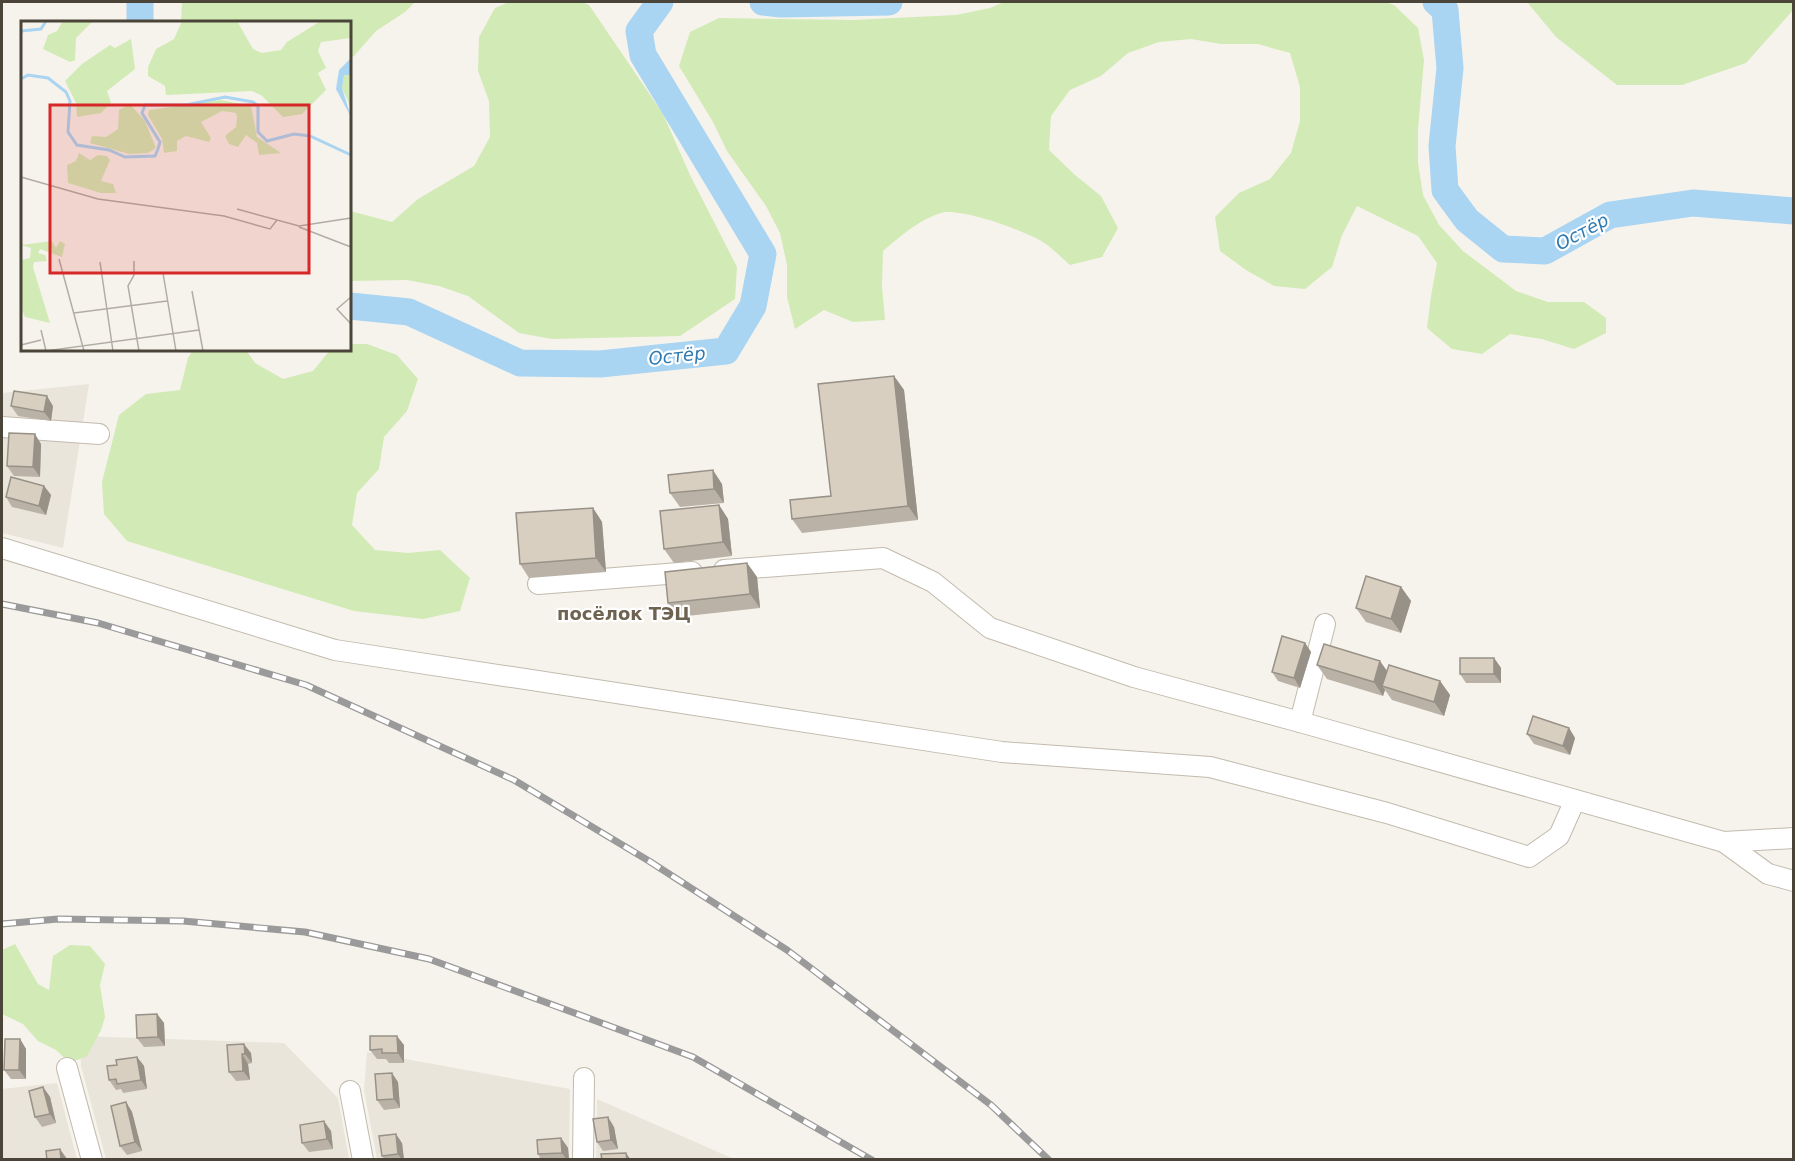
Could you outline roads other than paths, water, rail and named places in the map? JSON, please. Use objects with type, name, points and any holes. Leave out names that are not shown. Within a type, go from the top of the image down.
[{"type":"street","points":[[2,427],[99,434]]},
{"type":"street","points":[[2,548],[334,650],[1002,752],[1210,767],[1388,813],[1529,856],[1559,836],[1575,800]]},
{"type":"street","points":[[538,584],[883,558],[933,582],[990,628],[1134,677],[1725,842],[1794,838]]},
{"type":"street","points":[[1300,722],[1325,624]]},
{"type":"street","points":[[1725,842],[1768,874],[1794,881]]},
{"type":"street","points":[[67,1068],[92,1160]]},
{"type":"street","points":[[583,1160],[584,1078]]},
{"type":"street","points":[[350,1091],[363,1160]]},
{"type":"waterway","name":"Остёр","points":[[140,2],[140,21]]},
{"type":"waterway","name":"Остёр","points":[[351,306],[409,312],[520,363],[600,364],[726,351],[753,306],[763,254],[643,55],[639,31],[660,2]]},
{"type":"waterway","name":"Остёр","points":[[763,2],[781,4],[889,2]]},
{"type":"waterway","name":"Остёр","points":[[1436,2],[1445,10],[1450,68],[1442,146],[1445,190],[1467,220],[1503,249],[1545,251],[1610,215],[1693,203],[1794,211]]},
{"type":"railway","points":[[2,604],[98,623],[306,685],[514,780],[649,861],[787,950],[991,1105],[1049,1160]]},
{"type":"railway","points":[[2,924],[58,919],[183,921],[305,932],[429,959],[693,1057],[872,1160]]},
{"type":"district","name":"посёлок ТЭЦ","points":[[624,614]]}]
